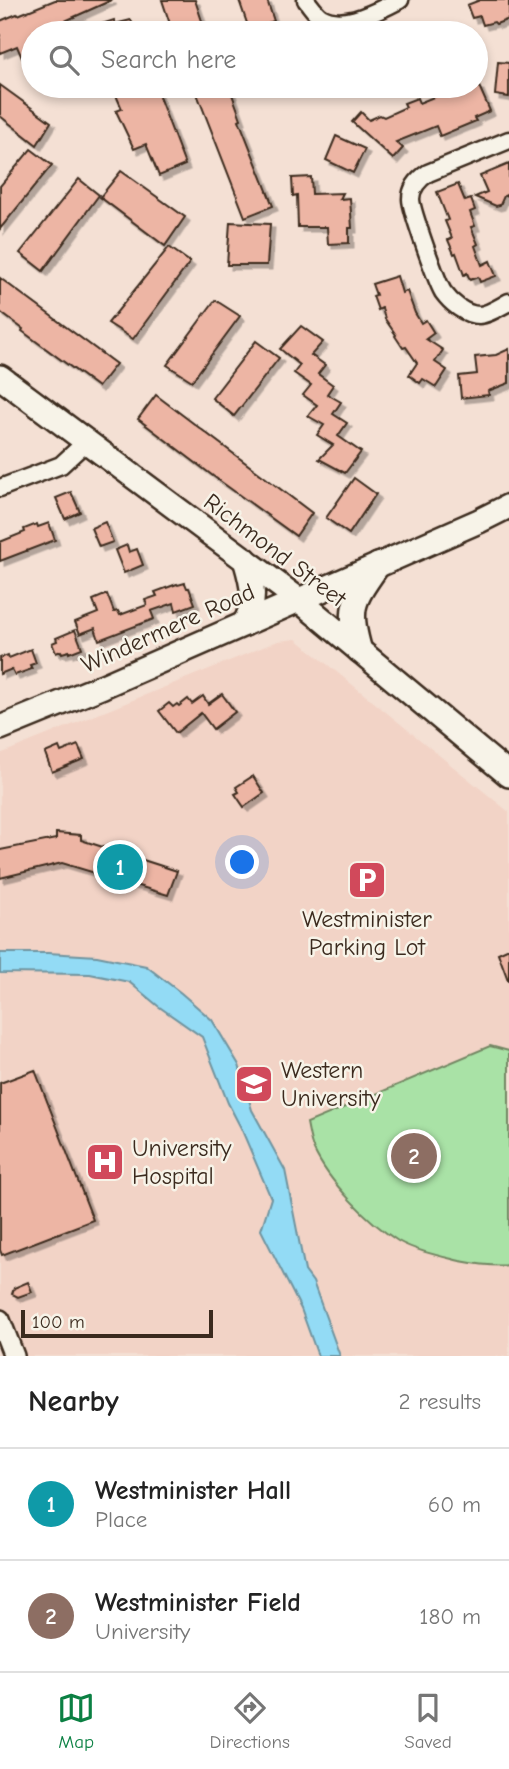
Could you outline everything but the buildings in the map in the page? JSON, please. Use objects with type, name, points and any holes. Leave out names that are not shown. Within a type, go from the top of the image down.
[{"type":"main road","name":"Richmond Street","points":[[0,377],[299,600],[509,775]]},
{"type":"main road","name":"Windermere Road","points":[[0,728],[244,624],[509,506]]},
{"type":"main road","points":[[244,559],[253,602],[244,624]]},
{"type":"main road","points":[[360,651],[353,611],[361,590],[379,565]]},
{"type":"street","points":[[306,0],[318,15],[331,21],[362,17],[400,0]]},
{"type":"street","points":[[509,140],[428,173],[418,179],[411,198],[415,217],[442,290],[451,301],[462,310],[480,315],[509,302]]},
{"type":"street","points":[[0,488],[61,465],[87,441]]},
{"type":"street","points":[[0,1320],[14,1356]]},
{"type":"shaded area","name":"Western University","points":[[296,639],[509,812],[509,1356],[0,1356],[0,754],[278,641]]},
{"type":"green space","points":[[490,1046],[509,1051],[509,1265],[503,1266],[460,1261],[428,1253],[405,1245],[386,1233],[350,1200],[329,1175],[313,1147],[307,1123]]},
{"type":"water","points":[[0,953],[97,956],[146,966],[212,1020],[239,1065],[252,1110],[285,1170],[305,1271],[313,1282],[340,1356],[318,1356],[301,1309],[261,1230],[271,1198],[228,1103],[202,1037],[129,982],[90,974],[0,973]]},
{"type":"place","name":"Westminister Hall","points":[[120,867]]},
{"type":"place","name":"Westminister Parking Lot","points":[[367,880]]},
{"type":"place","name":"Western University","points":[[254,1084]]},
{"type":"place","name":"Westminister Field","points":[[414,1156]]},
{"type":"place","name":"University Hospital","points":[[105,1162]]}]
